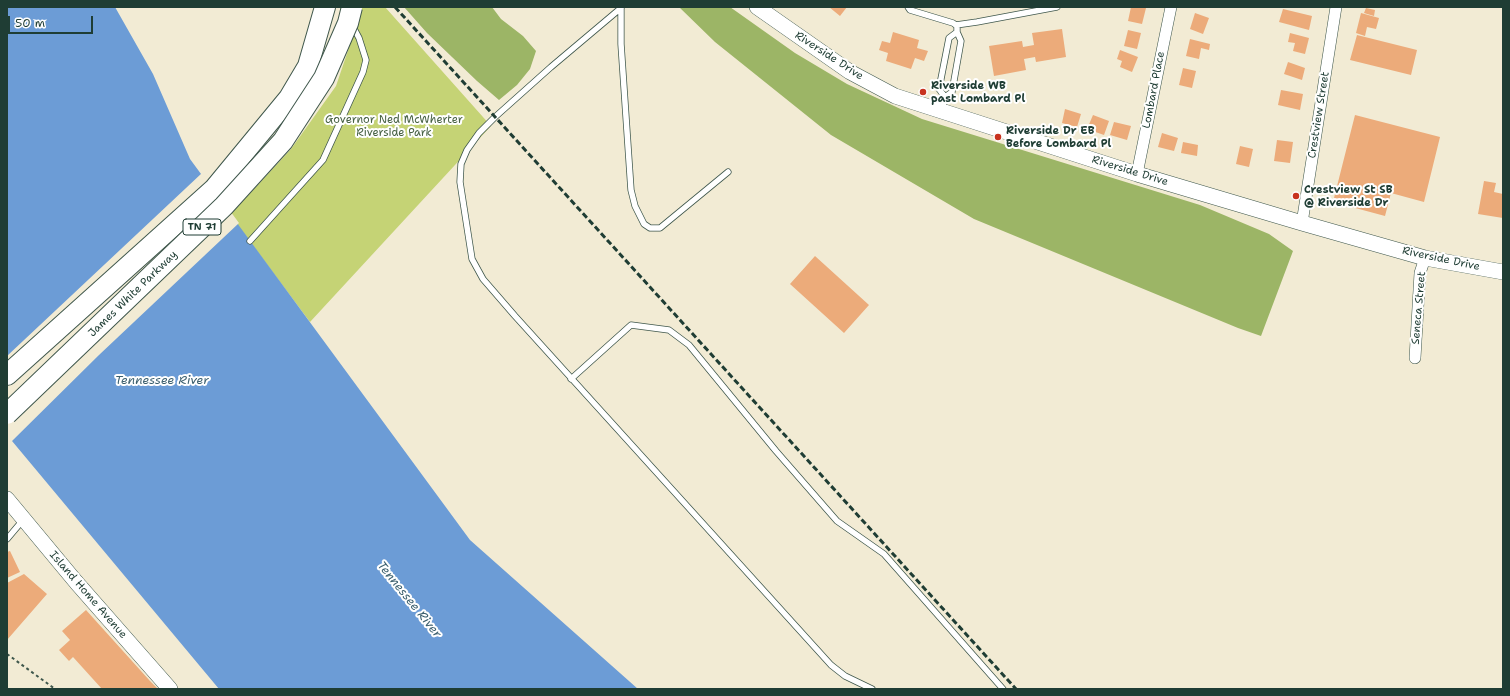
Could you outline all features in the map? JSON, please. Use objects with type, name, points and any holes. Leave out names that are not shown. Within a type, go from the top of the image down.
[{"type":"highway","name":"James White Parkway","points":[[7,375],[214,189],[289,98],[308,66],[325,7]]},
{"type":"highway","name":"James White Parkway","points":[[7,414],[224,206],[283,140],[324,78],[348,23],[348,10]]},
{"type":"street","name":"Riverside Drive","points":[[757,7],[850,72],[895,96],[943,104],[1137,174],[1302,223],[1425,258],[1503,272]]},
{"type":"street","name":"Lombard Place","points":[[1137,174],[1170,7]]},
{"type":"street","name":"Crestview Street","points":[[1302,223],[1336,7]]},
{"type":"street","name":"Seneca Street","points":[[1415,358],[1420,273],[1425,258]]},
{"type":"street","name":"Island Home Avenue","points":[[7,499],[76,582],[170,689]]},
{"type":"lane","points":[[908,7],[910,10],[956,25],[1057,7]]},
{"type":"lane","points":[[621,8],[621,44],[631,190],[635,206],[644,224],[650,228],[660,228],[728,172]]},
{"type":"lane","points":[[621,8],[495,117],[479,133],[467,150],[461,164],[460,182],[472,259],[483,279],[571,379],[831,665],[844,676],[872,689]]},
{"type":"lane","points":[[250,241],[323,160],[363,72],[366,60],[348,10]]},
{"type":"lane","points":[[943,104],[952,92],[961,40],[957,32],[956,25]]},
{"type":"lane","points":[[943,104],[939,89],[949,38],[957,32]]},
{"type":"lane","points":[[571,379],[631,325],[669,330],[689,344],[776,451],[838,521],[884,554],[1003,689]]},
{"type":"lane","points":[[7,539],[24,519]]},
{"type":"path","points":[[7,654],[55,689]]},
{"type":"green space","name":"Governor Ned McWherter Riverside Park","points":[[339,7],[385,7],[491,126],[310,322],[230,215],[291,149],[336,86],[356,27]]},
{"type":"green space","points":[[404,7],[492,7],[501,19],[523,36],[536,51],[530,69],[517,85],[499,100],[427,33]]},
{"type":"green space","points":[[679,7],[730,7],[795,53],[847,84],[922,119],[1200,205],[1269,234],[1293,251],[1261,336],[1238,328],[974,219],[831,135],[715,42]]},
{"type":"water","name":"Tennessee River","points":[[7,7],[115,7],[153,74],[190,159],[470,540],[638,689],[219,689],[7,435]]},
{"type":"pier","points":[[202,173],[239,223],[99,355],[11,442],[7,438],[7,356]]},
{"type":"building","points":[[829,7],[847,7],[840,16]]},
{"type":"building","points":[[1131,7],[1146,8],[1142,24],[1128,21]]},
{"type":"building","points":[[1366,8],[1375,10],[1374,16],[1364,13]]},
{"type":"building","points":[[1283,9],[1312,16],[1309,30],[1279,22]]},
{"type":"building","points":[[1195,13],[1209,18],[1203,34],[1190,29]]},
{"type":"building","points":[[1361,13],[1379,18],[1376,29],[1367,27],[1365,36],[1356,33]]},
{"type":"building","points":[[1062,29],[1066,57],[1036,62],[1035,57],[1024,59],[1026,70],[994,76],[989,46],[1022,41],[1023,47],[1034,45],[1032,33]]},
{"type":"building","points":[[1128,30],[1141,33],[1137,49],[1124,46]]},
{"type":"building","points":[[893,32],[919,40],[917,48],[928,51],[924,61],[915,58],[911,69],[886,61],[888,53],[879,50],[882,41],[890,43]]},
{"type":"building","points":[[1290,33],[1309,38],[1305,54],[1293,51],[1295,43],[1288,42]]},
{"type":"building","points":[[1357,35],[1417,50],[1411,75],[1350,60]]},
{"type":"building","points":[[1190,39],[1210,44],[1209,50],[1201,48],[1199,59],[1186,56]]},
{"type":"building","points":[[1120,50],[1138,57],[1132,72],[1120,67],[1122,61],[1117,59]]},
{"type":"building","points":[[1288,62],[1305,68],[1302,80],[1284,74]]},
{"type":"building","points":[[1183,68],[1196,71],[1192,88],[1179,85]]},
{"type":"building","points":[[1281,90],[1303,94],[1300,110],[1278,105]]},
{"type":"building","points":[[1065,109],[1081,114],[1077,127],[1062,123]]},
{"type":"building","points":[[1093,115],[1109,121],[1104,135],[1087,129]]},
{"type":"building","points":[[1355,115],[1440,137],[1424,202],[1391,193],[1385,216],[1333,202]]},
{"type":"building","points":[[1114,122],[1131,126],[1127,140],[1110,135]]},
{"type":"building","points":[[1162,133],[1178,138],[1174,151],[1158,147]]},
{"type":"building","points":[[1277,140],[1293,142],[1290,163],[1274,161]]},
{"type":"building","points":[[1183,142],[1198,145],[1197,156],[1181,153]]},
{"type":"building","points":[[1240,146],[1253,149],[1249,167],[1236,164]]},
{"type":"building","points":[[1484,181],[1496,183],[1494,192],[1503,194],[1503,218],[1478,214]]},
{"type":"building","points":[[815,256],[869,305],[844,333],[790,284]]},
{"type":"building","points":[[10,551],[20,572],[7,578],[7,552]]},
{"type":"building","points":[[24,574],[47,594],[7,640],[7,583]]},
{"type":"building","points":[[86,610],[158,689],[102,689],[73,657],[69,661],[59,650],[70,640],[62,631]]},
{"type":"railway","points":[[395,7],[1016,689]]},
{"type":"place","name":"Riverside WB past Lombard Pl","points":[[923,92]]},
{"type":"place","name":"Riverside Dr EB Before Lombard Pl","points":[[998,137]]},
{"type":"place","name":"Crestview St SB @ Riverside Dr","points":[[1296,196]]}]
